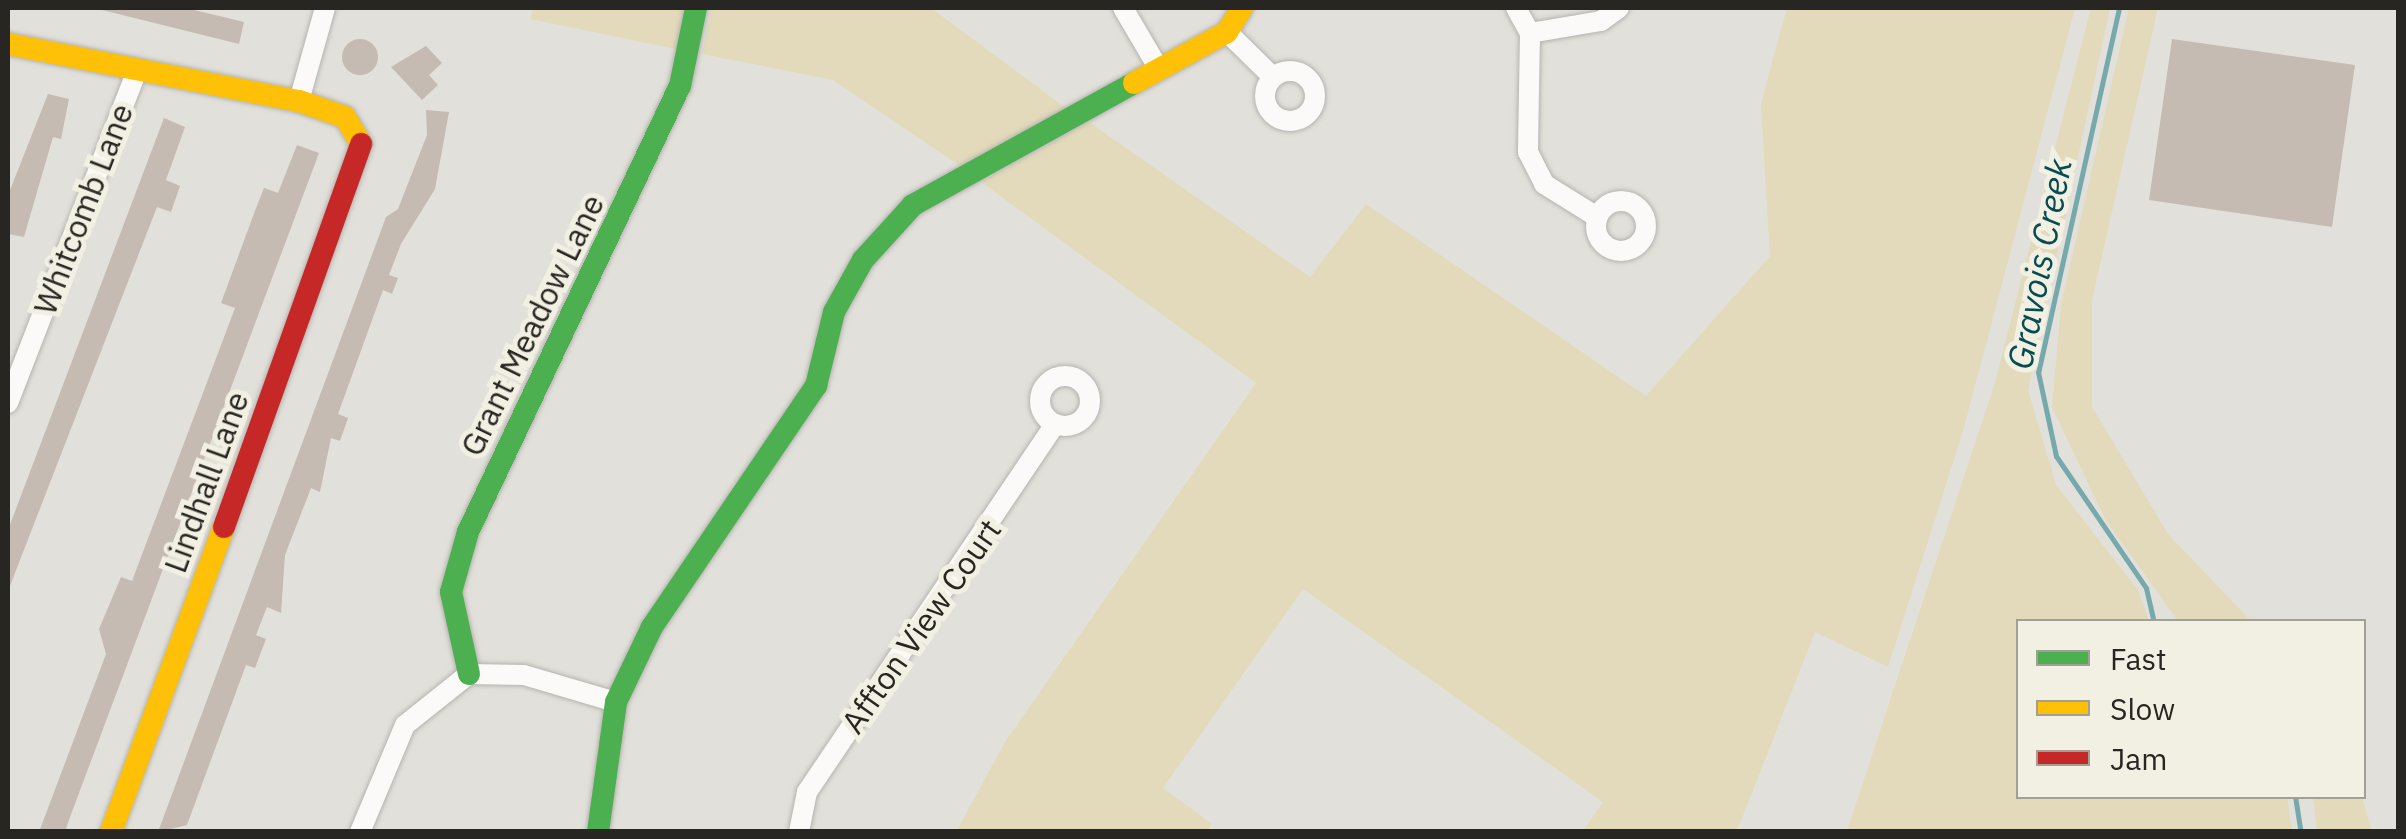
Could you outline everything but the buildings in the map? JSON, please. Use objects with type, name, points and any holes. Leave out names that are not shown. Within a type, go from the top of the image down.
[{"type":"street","points":[[8,44],[299,101],[326,8]]},
{"type":"street","name":"Grant Meadow Lane","points":[[469,674],[451,592],[468,532],[680,86],[696,8]]},
{"type":"street","points":[[1123,8],[1156,64]]},
{"type":"street","points":[[598,832],[616,702],[652,627],[816,386],[834,312],[862,260],[913,205],[1156,64],[1227,32],[1242,8]]},
{"type":"street","points":[[1516,8],[1530,33],[1528,152],[1544,184],[1598,217]]},
{"type":"street","points":[[1530,33],[1601,21],[1618,8]]},
{"type":"street","points":[[1227,32],[1274,77]]},
{"type":"street","name":"Whitcomb Lane","points":[[8,403],[137,71]]},
{"type":"street","name":"Lindhall Lane","points":[[111,832],[362,156],[345,117],[299,101]]},
{"type":"street","name":"Affton View Court","points":[[799,832],[807,792],[1055,425]]},
{"type":"street","points":[[360,832],[405,725],[469,674],[524,675],[616,702]]},
{"type":"shaded area","points":[[533,8],[688,8],[681,50],[530,19]]},
{"type":"shaded area","points":[[711,8],[931,8],[1066,108],[960,166],[833,80],[702,54]]},
{"type":"shaded area","points":[[1787,8],[2075,8],[1963,431],[1888,667],[1815,632],[1737,831],[1583,831],[1603,802],[1303,589],[1163,788],[1212,824],[1207,831],[956,832],[1005,742],[1256,383],[981,182],[1089,122],[1310,277],[1366,204],[1646,396],[1770,256],[1761,104]]},
{"type":"shaded area","points":[[2091,8],[2110,8],[2028,390],[2056,485],[2138,590],[2148,619],[2016,619],[2016,799],[2287,799],[2292,831],[1847,831],[1994,386]]},
{"type":"shaded area","points":[[2129,8],[2158,8],[2092,300],[2092,407],[2168,534],[2249,619],[2177,619],[2105,519],[2052,407],[2061,305]]},
{"type":"shaded area","points":[[2313,799],[2363,799],[2372,831],[2317,831]]},
{"type":"waterway","name":"Gravois Creek","points":[[2119,8],[2038,372],[2056,456],[2146,588],[2153,619]]},
{"type":"waterway","name":"Gravois Creek","points":[[2296,799],[2301,832]]},
{"type":"traffic: fast","points":[[469,674],[451,592],[468,532],[680,86],[696,8]]},
{"type":"traffic: fast","points":[[598,832],[616,702],[652,627],[816,386],[834,312],[863,260],[913,205],[1134,83]]},
{"type":"traffic: slow","points":[[1134,83],[1227,32],[1242,8]]},
{"type":"traffic: slow","points":[[8,44],[299,101],[345,117],[361,144]]},
{"type":"traffic: slow","points":[[111,832],[224,527]]},
{"type":"traffic: jam","points":[[224,527],[361,144]]}]
